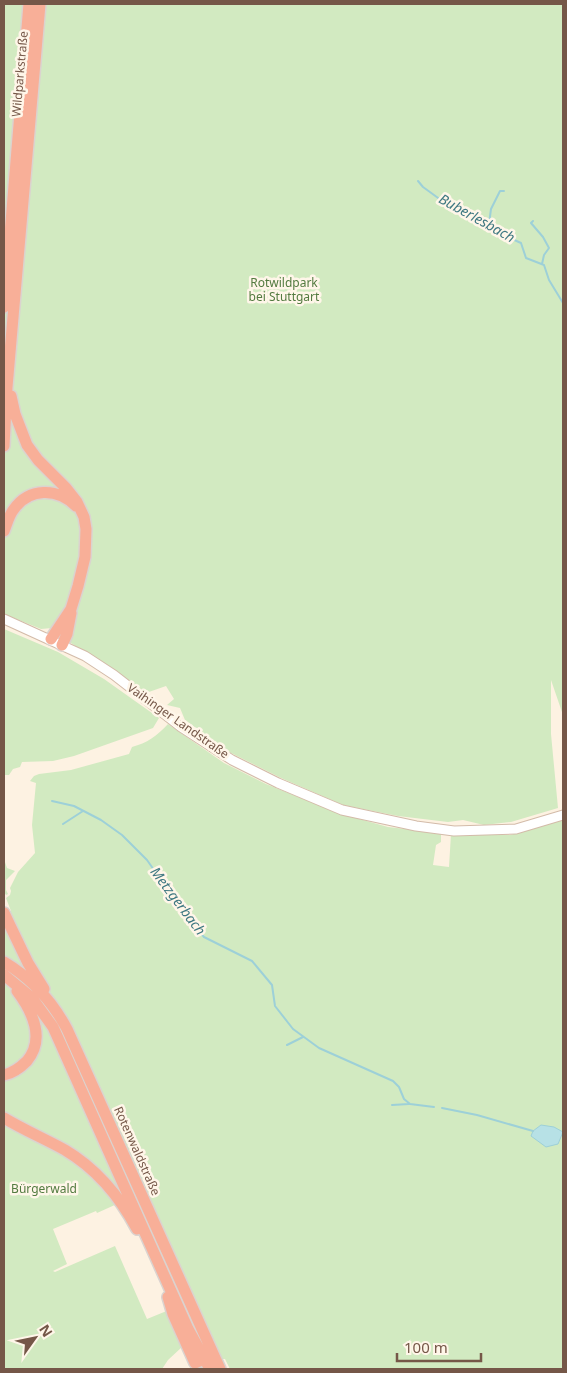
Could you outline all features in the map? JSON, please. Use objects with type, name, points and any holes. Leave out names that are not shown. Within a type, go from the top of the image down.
[{"type":"highway","name":"Wildparkstraße","points":[[4,307],[29,4]]},
{"type":"highway","name":"Wildparkstraße","points":[[4,446],[7,387],[40,4]]},
{"type":"highway","points":[[7,387],[13,400],[14,414],[27,445],[38,460],[73,495],[82,512],[86,529],[86,545],[80,576],[62,645]]},
{"type":"highway","points":[[4,531],[15,508],[24,499],[35,493],[51,492],[60,495],[72,502],[82,512]]},
{"type":"highway","points":[[51,639],[71,609]]},
{"type":"highway","points":[[4,913],[28,963],[52,1004]]},
{"type":"highway","name":"Rotenwaldstraße","points":[[4,962],[23,975],[52,1004],[62,1019],[220,1369]]},
{"type":"highway","points":[[4,1075],[16,1070],[28,1059],[34,1049],[36,1037],[36,1027],[31,1012],[6,977]]},
{"type":"highway","name":"Rotenwaldstraße","points":[[6,977],[32,998],[53,1027],[203,1364]]},
{"type":"highway","points":[[4,1118],[66,1151],[103,1179],[120,1201],[134,1225],[165,1289],[178,1305]]},
{"type":"highway","name":"Rotenwaldstraße","points":[[165,1289],[173,1314],[203,1364]]},
{"type":"street","name":"Vaihinger Landstraße","points":[[4,618],[51,639],[100,666],[181,727],[232,760],[278,783],[342,810],[416,826],[454,831],[516,829],[563,815]]},
{"type":"green space","name":"Rotwildpark bei Stuttgart","points":[[4,4],[563,4],[563,715],[551,680],[551,734],[558,808],[511,822],[484,825],[463,820],[448,822],[398,816],[343,805],[281,778],[229,752],[185,720],[180,708],[167,705],[174,699],[166,686],[146,693],[71,643],[84,582],[63,617],[52,628],[41,629],[4,614]]},
{"type":"green space","points":[[4,629],[58,652],[104,679],[159,718],[153,728],[74,756],[53,761],[22,762],[20,767],[13,769],[9,775],[4,775]]},
{"type":"green space","points":[[168,724],[224,763],[266,784],[338,813],[388,827],[441,833],[441,842],[436,845],[433,865],[449,867],[451,834],[510,835],[563,820],[563,1369],[230,1369],[225,1359],[222,1359],[71,1026],[25,952],[9,912],[11,911],[6,898],[10,895],[10,888],[18,872],[35,853],[32,825],[36,783],[30,781],[34,776],[71,770],[129,754],[132,747],[152,738]]},
{"type":"green space","points":[[4,859],[7,868],[15,871],[6,880],[8,894],[6,895],[4,892]]},
{"type":"green space","points":[[4,920],[35,981],[4,958]]},
{"type":"green space","points":[[4,983],[18,999],[29,1018],[32,1039],[24,1059],[4,1072]]},
{"type":"green space","points":[[36,1013],[50,1029],[131,1210],[120,1194],[4,1112],[4,1080],[25,1069]]},
{"type":"green space","name":"Bürgerwald","points":[[4,1123],[55,1150],[91,1174],[117,1204],[53,1229],[67,1264],[53,1271],[55,1272],[115,1246],[147,1319],[169,1310],[182,1347],[168,1360],[162,1369],[4,1369]]},
{"type":"water","points":[[541,1125],[554,1127],[563,1132],[558,1144],[546,1147],[531,1136],[533,1131]]},
{"type":"waterway","name":"Buberlesbach","points":[[418,181],[445,203],[489,224],[501,234],[521,243],[526,258],[544,265],[549,280],[563,303]]},
{"type":"waterway","points":[[489,224],[491,209],[500,191],[504,191]]},
{"type":"waterway","points":[[533,221],[531,223],[543,237],[549,248],[544,255],[542,264]]},
{"type":"waterway","name":"Metzgerbach","points":[[52,801],[74,806],[101,820],[122,835],[147,860],[189,920],[204,937],[252,961],[272,985],[275,1006],[293,1029],[319,1048],[393,1081],[399,1087],[404,1099],[410,1104],[434,1107]]},
{"type":"waterway","points":[[63,824],[83,811]]},
{"type":"waterway","points":[[287,1045],[303,1037]]},
{"type":"waterway","points":[[392,1105],[409,1104]]},
{"type":"waterway","name":"Metzgerbach","points":[[442,1108],[477,1115],[533,1131]]}]
